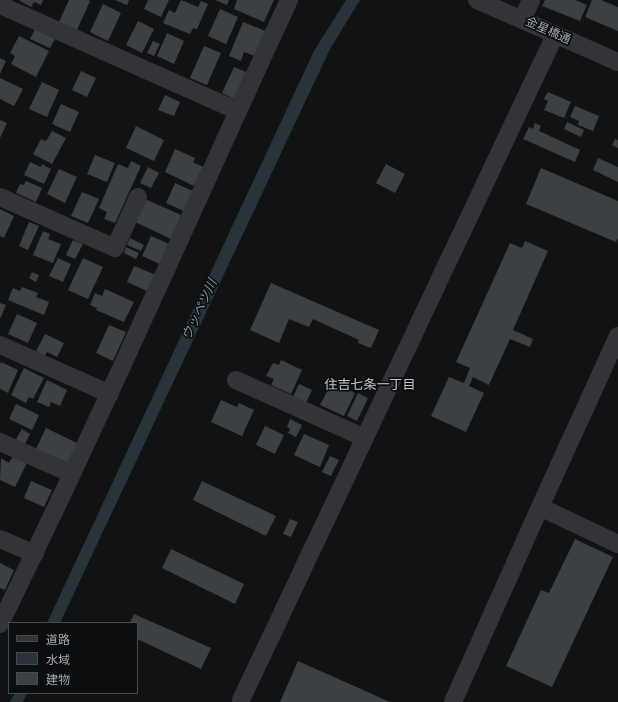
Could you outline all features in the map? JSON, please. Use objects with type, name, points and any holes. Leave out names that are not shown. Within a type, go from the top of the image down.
[{"type":"street","points":[[0,624],[35,554],[110,394],[289,0]]},
{"type":"street","name":"金星橋通","points":[[478,0],[618,62]]},
{"type":"street","points":[[522,20],[531,0]]},
{"type":"street","points":[[0,4],[238,111]]},
{"type":"street","points":[[241,700],[555,34]]},
{"type":"street","points":[[0,197],[115,248],[138,197]]},
{"type":"street","points":[[453,702],[618,336]]},
{"type":"street","points":[[0,345],[110,394]]},
{"type":"street","points":[[236,380],[365,438]]},
{"type":"street","points":[[0,442],[72,474]]},
{"type":"street","points":[[540,507],[618,544]]},
{"type":"street","points":[[0,539],[35,554]]},
{"type":"water","name":"ウッペツ川","points":[[346,0],[360,0],[330,49],[60,622],[47,622],[314,51]]},
{"type":"water","points":[[14,694],[27,694],[23,702],[10,702]]},
{"type":"building","points":[[20,0],[43,0],[41,5],[34,2],[31,7]]},
{"type":"building","points":[[69,0],[90,1],[77,30],[59,22]]},
{"type":"building","points":[[115,0],[129,0],[127,5]]},
{"type":"building","points":[[148,0],[169,0],[161,17],[144,9]]},
{"type":"building","points":[[181,0],[198,7],[201,1],[208,4],[197,29],[193,28],[190,34],[163,23],[169,10],[175,13]]},
{"type":"building","points":[[215,0],[229,0],[227,5]]},
{"type":"building","points":[[237,0],[274,0],[264,22],[234,9]]},
{"type":"building","points":[[545,0],[575,0],[587,5],[580,21],[542,6]]},
{"type":"building","points":[[592,0],[601,0],[618,7],[618,31],[585,17]]},
{"type":"building","points":[[103,4],[121,13],[108,41],[90,32]]},
{"type":"building","points":[[220,9],[238,17],[226,44],[208,36]]},
{"type":"building","points":[[138,21],[154,29],[142,53],[126,45]]},
{"type":"building","points":[[243,22],[268,32],[257,57],[244,52],[241,61],[229,56]]},
{"type":"building","points":[[36,27],[56,37],[50,48],[30,39]]},
{"type":"building","points":[[167,33],[184,41],[174,64],[157,56]]},
{"type":"building","points":[[19,36],[49,51],[36,77],[11,64],[15,56],[10,53]]},
{"type":"building","points":[[153,41],[160,44],[154,56],[147,53]]},
{"type":"building","points":[[204,46],[221,53],[207,85],[190,78]]},
{"type":"building","points":[[0,58],[6,61],[0,74]]},
{"type":"building","points":[[234,67],[246,72],[234,99],[222,93]]},
{"type":"building","points":[[81,71],[96,78],[87,97],[72,90]]},
{"type":"building","points":[[0,78],[23,89],[14,106],[0,99]]},
{"type":"building","points":[[42,82],[59,90],[47,117],[29,109]]},
{"type":"building","points":[[548,92],[571,102],[564,118],[544,110],[548,101],[544,99]]},
{"type":"building","points":[[165,95],[180,102],[174,116],[158,110]]},
{"type":"building","points":[[61,104],[79,112],[70,132],[52,124]]},
{"type":"building","points":[[575,106],[599,116],[593,131],[578,125],[579,121],[570,117]]},
{"type":"building","points":[[0,120],[7,123],[0,138]]},
{"type":"building","points":[[567,122],[584,130],[581,137],[564,129]]},
{"type":"building","points":[[535,123],[541,126],[539,131],[580,150],[575,162],[523,139],[529,127],[533,129]]},
{"type":"building","points":[[136,126],[164,140],[154,161],[126,148]]},
{"type":"building","points":[[52,131],[66,138],[52,164],[33,154],[41,139],[46,141]]},
{"type":"building","points":[[615,139],[618,140],[618,148],[612,145]]},
{"type":"building","points":[[175,149],[195,158],[193,162],[203,167],[194,186],[165,172]]},
{"type":"building","points":[[95,155],[115,163],[107,182],[87,174]]},
{"type":"building","points":[[598,158],[618,167],[618,182],[593,170]]},
{"type":"building","points":[[131,161],[141,166],[115,223],[104,219],[107,212],[99,208],[118,164],[128,168]]},
{"type":"building","points":[[30,162],[41,167],[42,164],[51,169],[44,184],[24,175]]},
{"type":"building","points":[[386,164],[405,174],[395,193],[376,183]]},
{"type":"building","points":[[148,167],[159,173],[151,188],[140,183]]},
{"type":"building","points":[[541,168],[618,201],[618,238],[616,242],[526,204]]},
{"type":"building","points":[[59,169],[77,177],[65,203],[47,194]]},
{"type":"building","points":[[26,181],[42,188],[36,202],[16,193],[20,184],[24,185]]},
{"type":"building","points":[[175,183],[193,191],[184,211],[166,203]]},
{"type":"building","points":[[82,192],[99,199],[88,223],[71,216]]},
{"type":"building","points":[[145,199],[181,215],[171,239],[135,222]]},
{"type":"building","points":[[0,209],[14,216],[4,238],[0,236]]},
{"type":"building","points":[[29,222],[39,226],[28,250],[19,246]]},
{"type":"building","points":[[43,231],[50,234],[48,239],[61,244],[53,263],[33,255]]},
{"type":"building","points":[[151,236],[169,244],[160,264],[142,256]]},
{"type":"building","points":[[130,238],[144,245],[141,251],[127,245]]},
{"type":"building","points":[[73,240],[83,244],[75,259],[66,255]]},
{"type":"building","points":[[525,241],[548,251],[513,330],[533,339],[530,347],[510,339],[489,385],[473,377],[469,386],[484,393],[466,432],[431,416],[449,377],[464,383],[470,368],[456,362],[510,243],[522,248]]},
{"type":"building","points":[[126,247],[139,253],[136,259],[124,253]]},
{"type":"building","points":[[58,258],[71,264],[63,282],[49,276]]},
{"type":"building","points":[[83,258],[103,267],[88,299],[68,290]]},
{"type":"building","points":[[134,266],[156,275],[149,292],[127,282]]},
{"type":"building","points":[[32,272],[39,275],[36,282],[29,278]]},
{"type":"building","points":[[271,283],[379,330],[371,348],[358,343],[359,340],[313,319],[309,327],[289,319],[279,343],[250,330]]},
{"type":"building","points":[[22,287],[38,293],[36,297],[49,302],[44,315],[8,300],[13,288],[20,291]]},
{"type":"building","points":[[105,289],[134,302],[124,322],[96,310],[97,308],[90,305],[95,293],[102,296]]},
{"type":"building","points":[[0,303],[6,305],[0,319]]},
{"type":"building","points":[[17,314],[37,323],[28,343],[8,334]]},
{"type":"building","points":[[109,325],[126,332],[113,361],[96,353]]},
{"type":"building","points":[[45,334],[64,343],[57,357],[47,352],[45,356],[36,351]]},
{"type":"building","points":[[281,360],[302,370],[291,394],[271,385],[274,379],[266,376],[273,363],[279,365]]},
{"type":"building","points":[[1,362],[18,370],[8,393],[0,389]]},
{"type":"building","points":[[24,368],[44,378],[33,399],[29,397],[26,403],[11,395]]},
{"type":"building","points":[[47,380],[67,390],[60,406],[51,402],[49,407],[37,402]]},
{"type":"building","points":[[332,382],[355,393],[344,416],[320,405]]},
{"type":"building","points":[[299,384],[312,390],[306,403],[293,397]]},
{"type":"building","points":[[358,393],[368,398],[357,421],[347,416]]},
{"type":"building","points":[[221,400],[237,407],[239,403],[254,410],[242,436],[211,422]]},
{"type":"building","points":[[16,404],[39,415],[32,430],[9,419]]},
{"type":"building","points":[[290,419],[302,425],[296,437],[288,433],[290,429],[287,427]]},
{"type":"building","points":[[265,426],[284,435],[275,454],[256,445]]},
{"type":"building","points":[[46,428],[81,445],[71,465],[36,449]]},
{"type":"building","points":[[22,429],[30,434],[25,444],[16,439]]},
{"type":"building","points":[[304,434],[329,445],[320,467],[294,455]]},
{"type":"building","points":[[14,454],[28,461],[15,487],[0,480],[1,458],[9,463]]},
{"type":"building","points":[[330,456],[339,460],[331,476],[322,472]]},
{"type":"building","points":[[31,481],[52,490],[44,507],[24,498]]},
{"type":"building","points":[[202,481],[276,516],[266,536],[193,500]]},
{"type":"building","points":[[290,519],[298,522],[291,537],[283,534]]},
{"type":"building","points":[[575,539],[613,557],[552,687],[506,666],[541,590],[549,593]]},
{"type":"building","points":[[171,549],[244,584],[235,604],[162,568]]},
{"type":"building","points":[[0,563],[14,570],[5,590],[0,588]]},
{"type":"building","points":[[134,614],[211,648],[201,669],[138,639],[138,622],[130,622]]},
{"type":"building","points":[[298,661],[390,702],[280,702]]},
{"type":"district","name":"住吉七条一丁目","points":[[370,385]]}]
